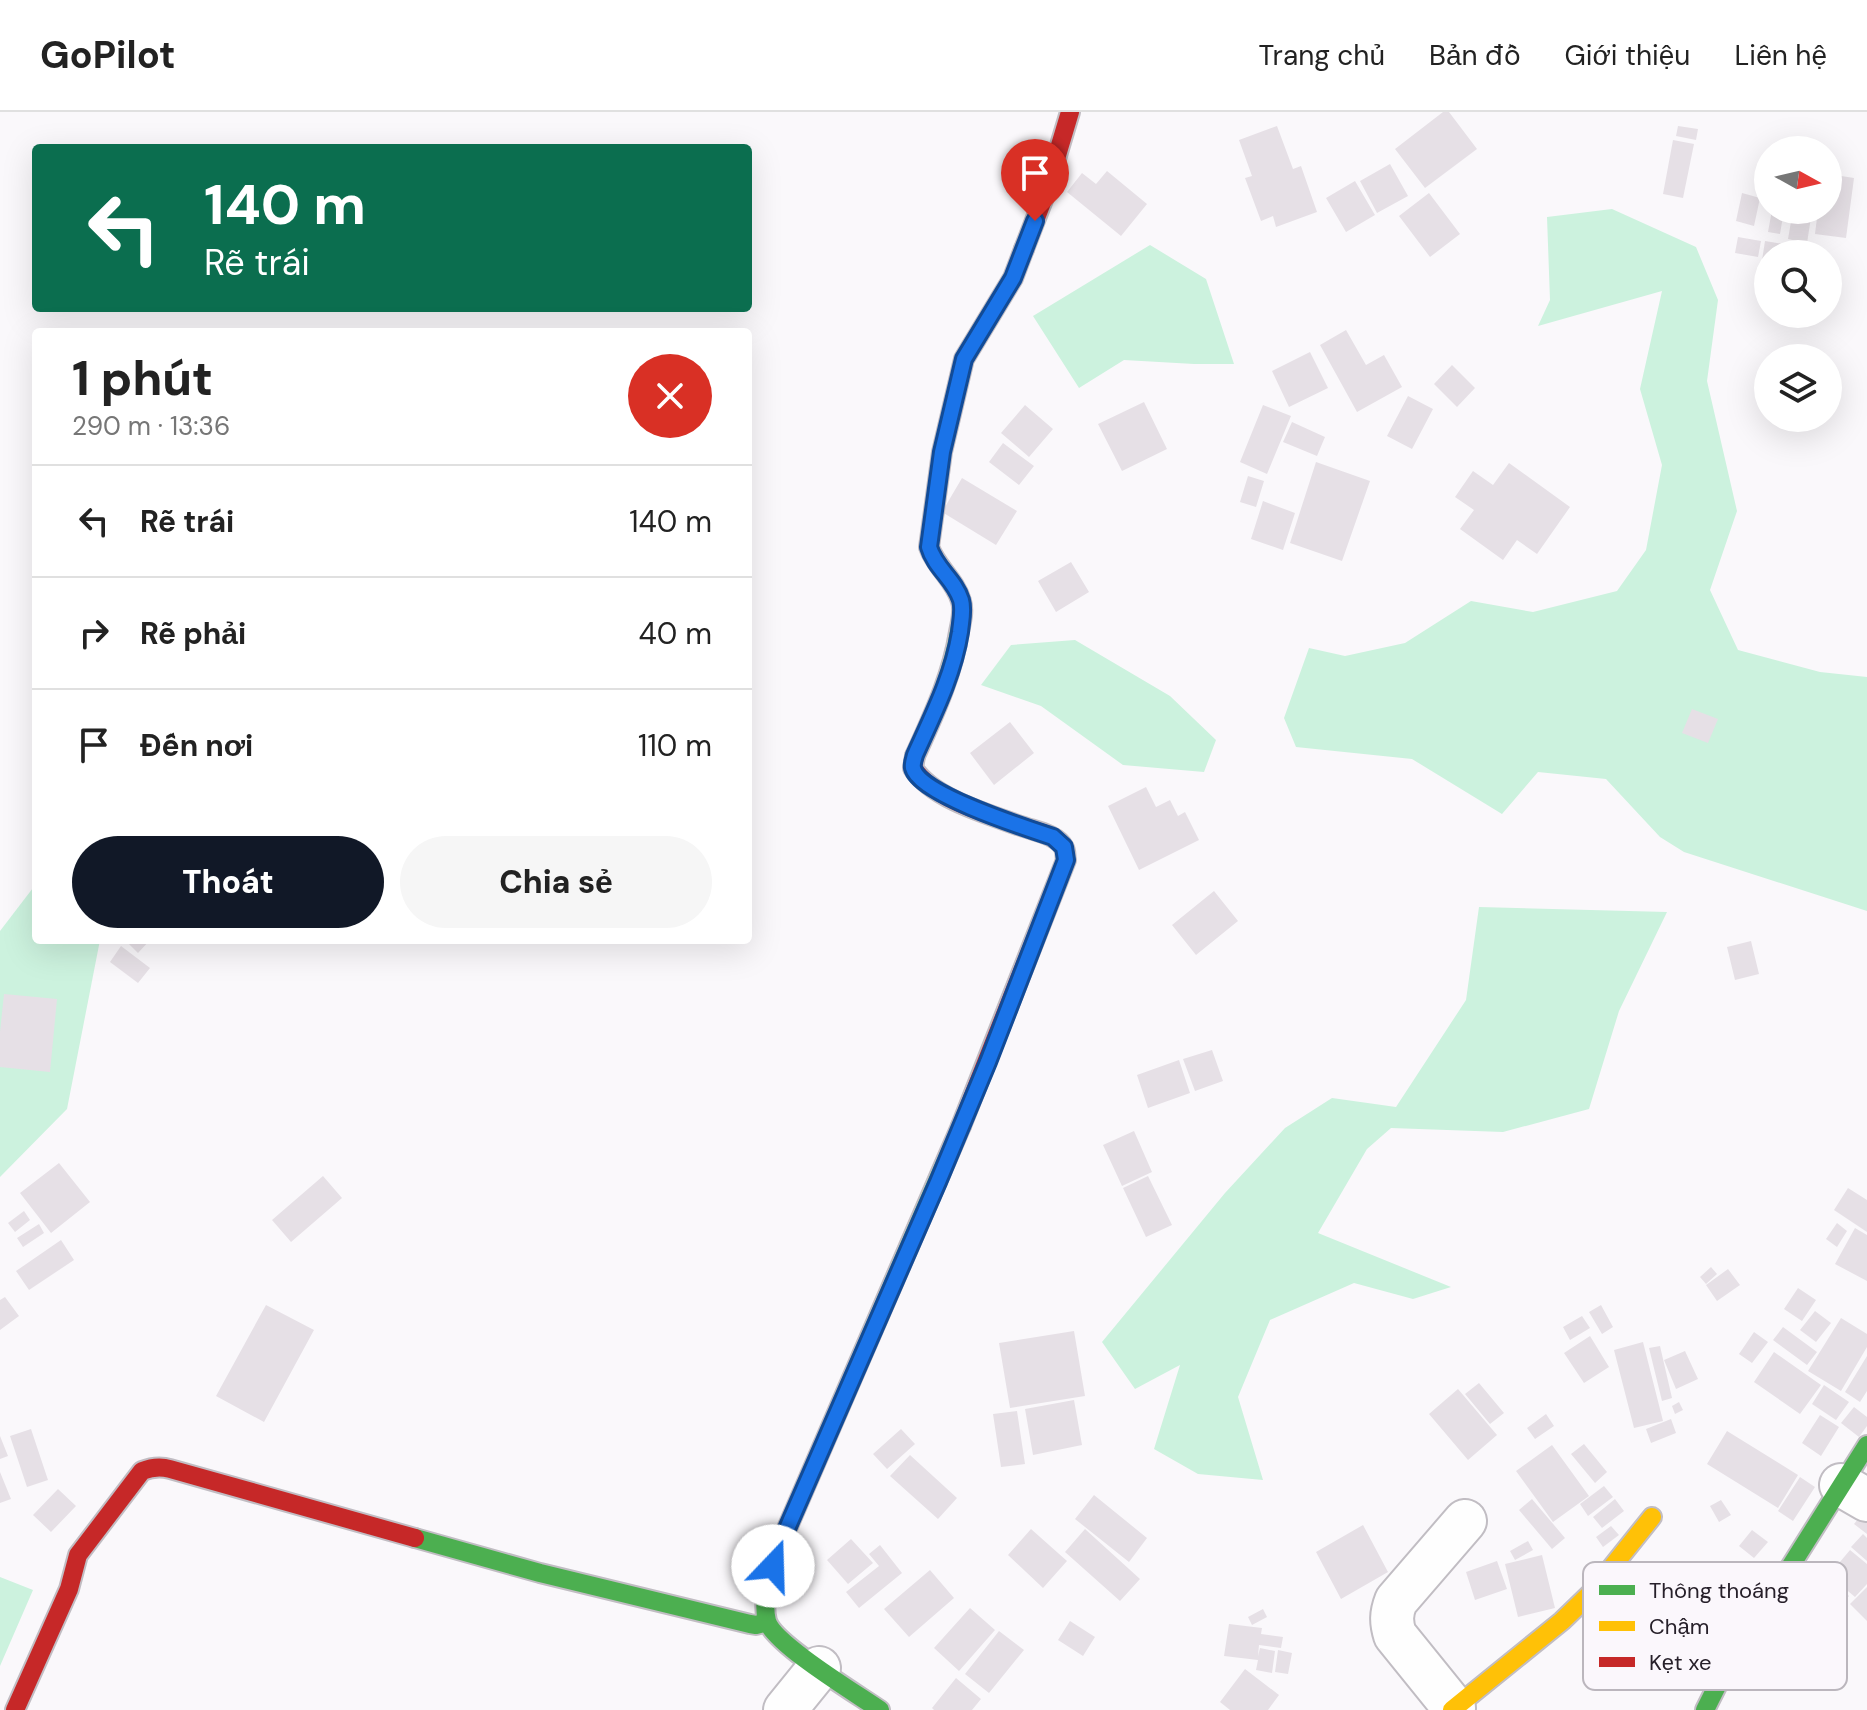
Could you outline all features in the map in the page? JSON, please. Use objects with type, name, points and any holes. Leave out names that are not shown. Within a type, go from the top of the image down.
[{"type":"street","points":[[880,1710],[785,1645],[773,1633],[767,1622],[767,1592],[779,1547],[938,1182],[1066,860],[1064,847],[1053,837],[940,794],[922,781],[912,765],[957,653],[962,616],[962,604],[956,587],[932,558],[929,547],[942,452],[964,359],[1013,278],[1046,192],[1070,112]]},
{"type":"street","points":[[1804,1562],[1854,1493],[1867,1445]]},
{"type":"street","points":[[15,1710],[69,1589],[78,1555],[142,1471],[151,1467],[160,1466],[540,1573],[750,1624],[767,1622]]},
{"type":"street","points":[[1617,1562],[1652,1517]]},
{"type":"street","points":[[1465,1521],[1396,1601],[1391,1613],[1395,1635],[1453,1709],[1583,1601]]},
{"type":"street","points":[[785,1710],[819,1668]]},
{"type":"street","points":[[1705,1710],[1715,1690]]},
{"type":"green space","points":[[1612,209],[1696,247],[1718,300],[1707,381],[1737,511],[1710,590],[1738,650],[1820,672],[1867,677],[1867,911],[1684,852],[1660,837],[1606,779],[1538,772],[1502,814],[1412,759],[1296,747],[1284,718],[1309,648],[1345,656],[1405,643],[1471,601],[1533,612],[1617,591],[1646,550],[1662,465],[1640,389],[1662,291],[1538,326],[1550,300],[1547,217]]},
{"type":"green space","points":[[1150,245],[1206,279],[1234,364],[1124,360],[1079,388],[1033,316]]},
{"type":"green space","points":[[1075,640],[1170,696],[1216,740],[1204,772],[1123,765],[1041,706],[981,685],[1011,645]]},
{"type":"green space","points":[[32,889],[32,944],[99,944],[67,1109],[0,1177],[0,931]]},
{"type":"green space","points":[[1479,907],[1667,912],[1619,1011],[1589,1109],[1503,1132],[1391,1128],[1367,1149],[1318,1233],[1451,1287],[1413,1299],[1354,1283],[1270,1320],[1238,1397],[1263,1480],[1198,1474],[1154,1449],[1180,1365],[1135,1389],[1102,1342],[1225,1193],[1285,1128],[1332,1098],[1396,1107],[1466,1000]]},
{"type":"green space","points":[[0,1577],[33,1590],[0,1666]]},
{"type":"building","points":[[1443,112],[1449,112],[1477,149],[1425,188],[1395,149]]},
{"type":"building","points":[[1277,126],[1293,169],[1301,166],[1317,212],[1276,227],[1273,216],[1261,221],[1245,178],[1252,176],[1239,140]]},
{"type":"building","points":[[1678,126],[1698,129],[1696,140],[1676,136]]},
{"type":"building","points":[[1673,140],[1694,144],[1683,198],[1663,194]]},
{"type":"building","points":[[1390,164],[1408,196],[1377,213],[1360,181]]},
{"type":"building","points":[[1107,171],[1147,204],[1121,236],[1067,192],[1082,173],[1096,184]]},
{"type":"building","points":[[1842,176],[1854,178],[1846,238],[1815,234],[1816,224],[1842,224]]},
{"type":"building","points":[[1355,181],[1375,215],[1346,232],[1326,198]]},
{"type":"building","points":[[1429,193],[1460,234],[1430,257],[1399,216]]},
{"type":"building","points":[[1742,193],[1754,196],[1754,226],[1736,221]]},
{"type":"building","points":[[1769,224],[1782,224],[1780,234],[1768,232]]},
{"type":"building","points":[[1791,224],[1810,224],[1807,240],[1788,239]]},
{"type":"building","points":[[1738,237],[1755,240],[1754,256],[1735,253]]},
{"type":"building","points":[[1346,330],[1366,365],[1384,355],[1402,387],[1357,412],[1320,345]]},
{"type":"building","points":[[1310,352],[1328,388],[1289,407],[1272,371]]},
{"type":"building","points":[[1452,365],[1475,388],[1457,407],[1434,384]]},
{"type":"building","points":[[1408,396],[1433,409],[1412,449],[1387,436]]},
{"type":"building","points":[[1144,402],[1167,449],[1122,471],[1098,424]]},
{"type":"building","points":[[1025,405],[1053,429],[1029,457],[1001,433]]},
{"type":"building","points":[[1263,405],[1291,416],[1267,474],[1240,462]]},
{"type":"building","points":[[1292,422],[1325,437],[1317,456],[1283,442]]},
{"type":"building","points":[[1003,443],[1034,466],[1019,485],[989,462]]},
{"type":"building","points":[[1316,462],[1370,481],[1342,561],[1290,543]]},
{"type":"building","points":[[1509,463],[1570,507],[1537,554],[1517,540],[1503,560],[1460,529],[1474,510],[1455,497],[1473,471],[1493,485]]},
{"type":"building","points":[[1248,476],[1264,481],[1256,507],[1240,502]]},
{"type":"building","points":[[962,478],[1017,511],[996,545],[942,512]]},
{"type":"building","points":[[1263,501],[1295,513],[1283,550],[1251,539]]},
{"type":"building","points":[[1071,562],[1089,592],[1056,612],[1038,581]]},
{"type":"building","points":[[1692,709],[1718,719],[1708,743],[1682,733]]},
{"type":"building","points":[[1010,722],[1034,753],[994,785],[970,753]]},
{"type":"building","points":[[1146,787],[1156,807],[1170,800],[1178,816],[1185,812],[1199,840],[1139,870],[1108,806]]},
{"type":"building","points":[[1214,891],[1238,921],[1196,955],[1172,925]]},
{"type":"building","points":[[1751,941],[1759,974],[1735,980],[1727,947]]},
{"type":"building","points":[[129,944],[146,944],[138,953]]},
{"type":"building","points":[[121,946],[150,968],[138,983],[110,962]]},
{"type":"building","points":[[4,994],[57,999],[50,1072],[0,1067]]},
{"type":"building","points":[[1212,1050],[1223,1081],[1195,1091],[1183,1059]]},
{"type":"building","points":[[1179,1060],[1190,1093],[1148,1108],[1137,1075]]},
{"type":"building","points":[[1134,1131],[1152,1172],[1122,1186],[1103,1145]]},
{"type":"building","points":[[59,1163],[90,1202],[51,1233],[20,1193]]},
{"type":"building","points":[[323,1176],[342,1198],[291,1242],[272,1220]]},
{"type":"building","points":[[1148,1176],[1172,1225],[1146,1237],[1123,1188]]},
{"type":"building","points":[[1848,1188],[1867,1200],[1867,1232],[1834,1210]]},
{"type":"building","points":[[24,1211],[30,1220],[15,1232],[8,1223]]},
{"type":"building","points":[[1837,1223],[1847,1231],[1837,1247],[1826,1239]]},
{"type":"building","points":[[39,1224],[44,1233],[23,1247],[17,1238]]},
{"type":"building","points":[[1855,1228],[1867,1235],[1867,1281],[1835,1264]]},
{"type":"building","points":[[61,1240],[74,1260],[29,1290],[16,1271]]},
{"type":"building","points":[[1711,1267],[1717,1274],[1706,1284],[1700,1277]]},
{"type":"building","points":[[1728,1269],[1740,1285],[1717,1301],[1706,1285]]},
{"type":"building","points":[[1798,1288],[1816,1300],[1802,1321],[1784,1309]]},
{"type":"building","points":[[5,1297],[19,1316],[0,1330],[0,1300]]},
{"type":"building","points":[[266,1305],[314,1330],[264,1422],[216,1396]]},
{"type":"building","points":[[1601,1305],[1613,1327],[1602,1334],[1589,1312]]},
{"type":"building","points":[[1815,1311],[1831,1323],[1816,1342],[1800,1330]]},
{"type":"building","points":[[1582,1316],[1590,1328],[1570,1340],[1563,1327]]},
{"type":"building","points":[[1841,1318],[1867,1334],[1867,1347],[1841,1391],[1808,1371]]},
{"type":"building","points":[[1783,1327],[1817,1352],[1807,1365],[1773,1340]]},
{"type":"building","points":[[1074,1331],[1085,1396],[1010,1408],[999,1343]]},
{"type":"building","points":[[1754,1332],[1768,1342],[1752,1363],[1739,1354]]},
{"type":"building","points":[[1590,1336],[1609,1367],[1584,1383],[1564,1353]]},
{"type":"building","points":[[1643,1342],[1663,1421],[1634,1428],[1614,1350]]},
{"type":"building","points":[[1660,1346],[1672,1398],[1662,1401],[1649,1348]]},
{"type":"building","points":[[1685,1351],[1698,1379],[1676,1389],[1664,1360]]},
{"type":"building","points":[[1774,1352],[1821,1385],[1800,1414],[1754,1382]]},
{"type":"building","points":[[1867,1356],[1867,1391],[1860,1402],[1845,1392]]},
{"type":"building","points":[[1479,1383],[1504,1413],[1490,1424],[1465,1394]]},
{"type":"building","points":[[1824,1385],[1849,1402],[1836,1420],[1812,1404]]},
{"type":"building","points":[[1458,1389],[1497,1435],[1468,1460],[1429,1414]]},
{"type":"building","points":[[1074,1400],[1082,1445],[1033,1455],[1025,1409]]},
{"type":"building","points":[[1679,1402],[1683,1410],[1675,1414],[1672,1406]]},
{"type":"building","points":[[1854,1407],[1867,1417],[1867,1426],[1859,1437],[1841,1423]]},
{"type":"building","points":[[1017,1411],[1025,1464],[1001,1467],[993,1414]]},
{"type":"building","points":[[1546,1414],[1554,1426],[1535,1439],[1527,1428]]},
{"type":"building","points":[[1820,1415],[1839,1427],[1821,1456],[1802,1443]]},
{"type":"building","points":[[1671,1419],[1676,1433],[1651,1443],[1646,1429]]},
{"type":"building","points":[[31,1429],[48,1480],[27,1487],[10,1436]]},
{"type":"building","points":[[901,1429],[915,1444],[887,1469],[873,1454]]},
{"type":"building","points":[[1727,1431],[1798,1475],[1778,1508],[1707,1464]]},
{"type":"building","points":[[0,1436],[8,1456],[0,1459]]},
{"type":"building","points":[[1584,1444],[1607,1472],[1595,1483],[1571,1454]]},
{"type":"building","points":[[1552,1445],[1589,1496],[1553,1522],[1516,1471]]},
{"type":"building","points":[[910,1455],[957,1498],[938,1519],[890,1476]]},
{"type":"building","points":[[0,1472],[11,1499],[0,1503]]},
{"type":"building","points":[[1800,1477],[1815,1487],[1793,1521],[1778,1511]]},
{"type":"building","points":[[1604,1486],[1613,1497],[1588,1516],[1580,1504]]},
{"type":"building","points":[[58,1489],[76,1506],[51,1532],[33,1515]]},
{"type":"building","points":[[1094,1495],[1147,1538],[1129,1562],[1075,1519]]},
{"type":"building","points":[[1532,1499],[1565,1538],[1552,1549],[1519,1510]]},
{"type":"building","points":[[1615,1499],[1624,1511],[1602,1528],[1593,1517]]},
{"type":"building","points":[[1721,1500],[1731,1515],[1719,1522],[1710,1506]]},
{"type":"building","points":[[1867,1508],[1867,1534],[1854,1524]]},
{"type":"building","points":[[1363,1525],[1388,1572],[1341,1599],[1316,1552]]},
{"type":"building","points":[[1611,1526],[1619,1535],[1603,1547],[1596,1537]]},
{"type":"building","points":[[1031,1529],[1067,1561],[1043,1588],[1008,1555]]},
{"type":"building","points":[[1085,1529],[1140,1579],[1120,1601],[1065,1552]]},
{"type":"building","points":[[1752,1530],[1768,1542],[1754,1558],[1739,1546]]},
{"type":"building","points":[[1863,1534],[1867,1538],[1867,1561],[1851,1547]]},
{"type":"building","points":[[851,1539],[873,1563],[848,1584],[827,1560]]},
{"type":"building","points":[[1528,1541],[1533,1550],[1515,1560],[1510,1551]]},
{"type":"building","points":[[880,1545],[902,1573],[859,1608],[846,1592],[879,1566],[869,1554]]},
{"type":"building","points":[[1850,1550],[1867,1564],[1867,1584],[1855,1597],[1847,1590],[1847,1562],[1840,1562]]},
{"type":"building","points":[[1542,1555],[1555,1608],[1518,1617],[1505,1564]]},
{"type":"building","points":[[1497,1561],[1507,1589],[1475,1600],[1466,1572]]},
{"type":"building","points":[[930,1570],[954,1598],[909,1637],[884,1609]]},
{"type":"building","points":[[1867,1587],[1867,1621],[1850,1604]]},
{"type":"building","points":[[970,1608],[995,1630],[959,1671],[934,1648]]},
{"type":"building","points":[[1263,1609],[1267,1617],[1252,1625],[1248,1617]]},
{"type":"building","points":[[1070,1621],[1095,1637],[1083,1656],[1058,1640]]},
{"type":"building","points":[[1229,1624],[1262,1628],[1261,1634],[1283,1637],[1281,1648],[1259,1645],[1258,1656],[1260,1648],[1275,1651],[1272,1673],[1256,1670],[1258,1660],[1224,1656]]},
{"type":"building","points":[[999,1631],[1024,1650],[989,1693],[965,1674]]},
{"type":"building","points":[[1278,1650],[1292,1653],[1288,1674],[1275,1672]]},
{"type":"building","points":[[1245,1669],[1279,1695],[1268,1710],[1230,1710],[1220,1702]]},
{"type":"building","points":[[956,1678],[981,1699],[972,1710],[934,1710],[932,1708]]},
{"type":"traffic: fast","points":[[915,756],[947,680],[962,616],[958,593],[929,547],[942,452],[964,359],[1013,278],[1024,249]]},
{"type":"traffic: fast","points":[[880,1710],[800,1655],[773,1631],[767,1621],[766,1593],[779,1547],[961,1126]]},
{"type":"traffic: fast","points":[[1793,1562],[1867,1445]]},
{"type":"traffic: fast","points":[[415,1538],[540,1573],[750,1624],[767,1622]]},
{"type":"traffic: fast","points":[[1705,1710],[1715,1690]]},
{"type":"traffic: slow","points":[[1616,1562],[1652,1517]]},
{"type":"traffic: slow","points":[[1452,1710],[1583,1601]]},
{"type":"traffic: jam","points":[[1024,249],[1046,192],[1070,112]]},
{"type":"traffic: jam","points":[[915,756],[913,768],[922,779],[947,797],[977,811],[1051,836],[1061,843],[1066,860],[961,1126]]},
{"type":"traffic: jam","points":[[15,1710],[69,1589],[78,1555],[142,1471],[166,1468],[415,1538]]},
{"type":"route","points":[[773,1566],[988,1062],[1066,860],[1064,847],[1053,837],[940,794],[922,781],[912,765],[957,653],[962,616],[962,604],[956,587],[932,558],[929,547],[942,452],[964,359],[1013,278],[1035,221]]}]
